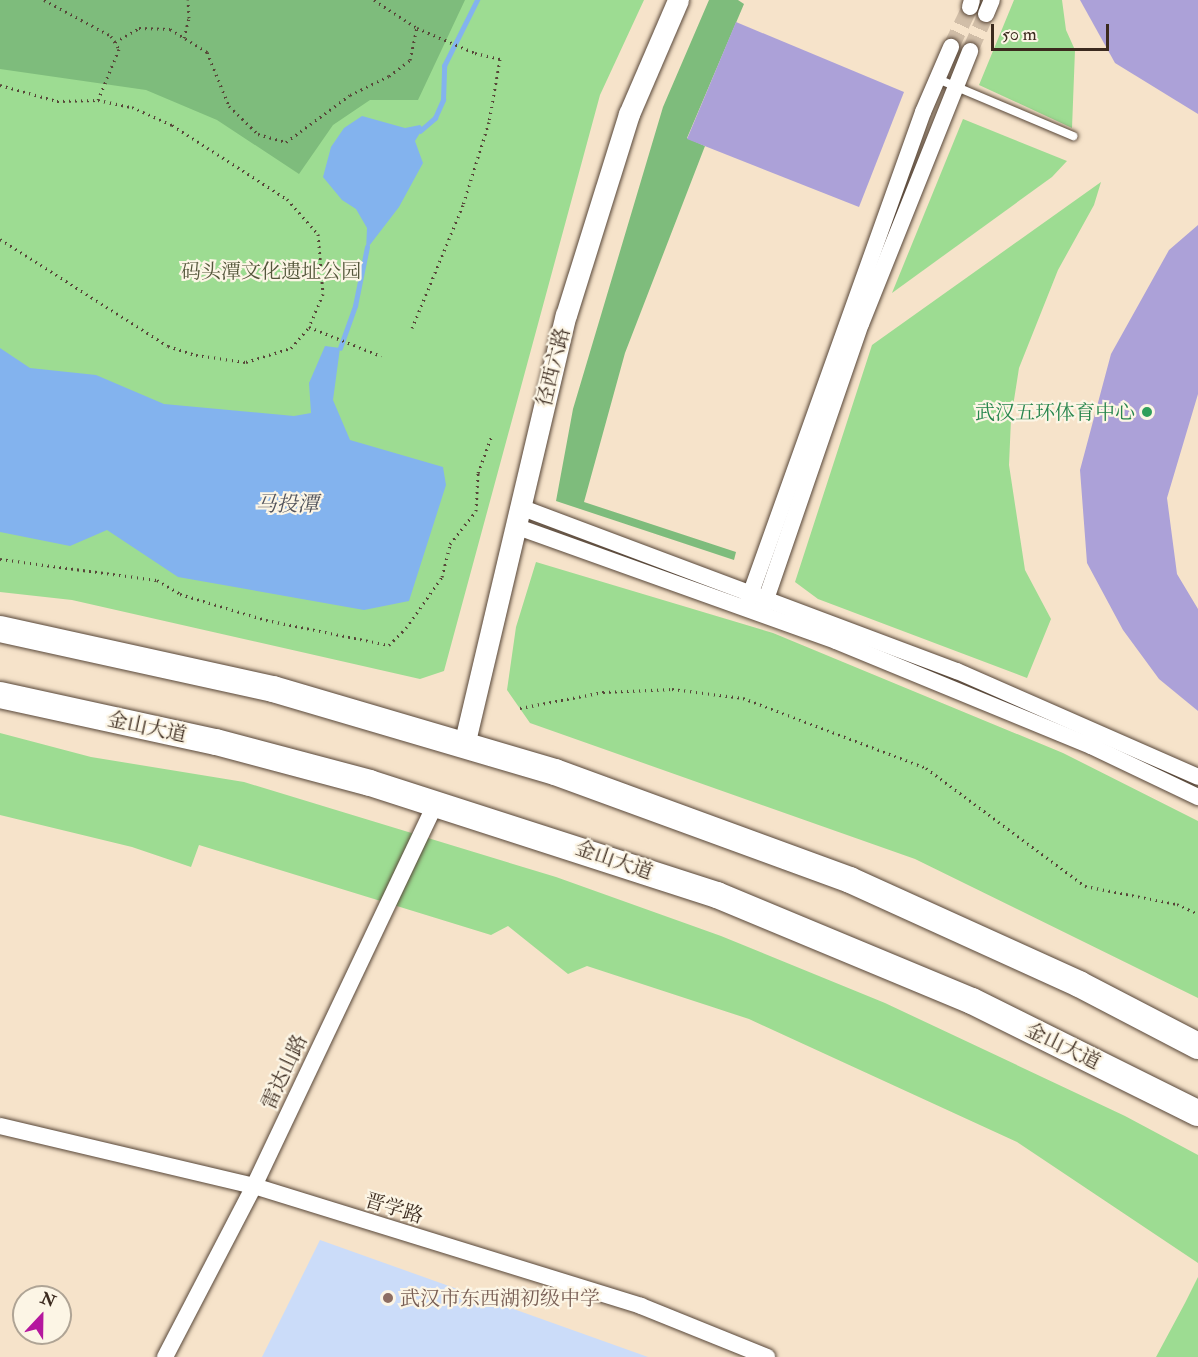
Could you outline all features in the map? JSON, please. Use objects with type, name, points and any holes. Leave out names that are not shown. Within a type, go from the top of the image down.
[{"type":"main road","points":[[0,629],[273,690],[555,772],[850,880],[1079,984],[1198,1046]]},
{"type":"main road","name":"金山大道","points":[[0,695],[216,741],[436,803],[717,895],[972,1001],[1198,1113]]},
{"type":"street","name":"径西六路","points":[[464,746],[566,315],[629,114],[678,0]]},
{"type":"street","points":[[753,612],[951,47]]},
{"type":"street","points":[[758,595],[861,324],[970,51]]},
{"type":"street","points":[[517,516],[758,595],[1050,709],[1198,777]]},
{"type":"street","points":[[517,516],[1091,746],[1198,797]]},
{"type":"street","name":"雷达山路","points":[[165,1357],[254,1186],[436,803]]},
{"type":"street","name":"晋学路","points":[[0,1126],[254,1186],[641,1306],[767,1357]]},
{"type":"lane","points":[[938,79],[1072,136]]},
{"type":"path","points":[[44,0],[111,36],[119,49],[98,100]]},
{"type":"path","points":[[184,38],[188,0]]},
{"type":"path","points":[[374,0],[417,28],[464,48],[500,59],[489,122],[463,205],[412,328]]},
{"type":"path","points":[[115,42],[139,28],[170,30],[184,38],[207,52],[229,106],[258,134],[286,142],[350,95],[389,76],[410,60],[417,28]]},
{"type":"path","points":[[0,85],[57,101],[98,100],[132,107],[172,125],[287,200],[318,234],[323,294],[309,327],[291,348],[246,362],[196,355],[151,336],[0,239]]},
{"type":"path","points":[[309,327],[381,356]]},
{"type":"path","points":[[0,559],[157,580],[180,594],[266,620],[389,645],[406,628],[442,577],[450,544],[476,512],[478,473],[492,435]]},
{"type":"path","points":[[520,708],[603,692],[660,690],[743,698],[926,768],[1085,886],[1177,904],[1198,914]]},
{"type":"shaded area","name":"武汉市东西湖初级中学","points":[[320,1240],[648,1357],[262,1357]]},
{"type":"green space","name":"码头潭文化遗址公园","points":[[0,0],[644,0],[600,95],[444,671],[420,679],[72,600],[0,592]]},
{"type":"green space","points":[[0,0],[465,0],[418,100],[370,100],[333,125],[299,174],[217,120],[146,90],[0,69]]},
{"type":"green space","points":[[709,0],[738,0],[744,4],[687,138],[705,146],[625,353],[584,502],[736,552],[734,560],[556,501],[573,409],[663,107]]},
{"type":"green space","points":[[1014,0],[1062,0],[1066,30],[1075,50],[1072,128],[979,85]]},
{"type":"green space","points":[[963,119],[1067,161],[1052,177],[892,293]]},
{"type":"green space","points":[[1101,182],[1094,205],[1058,270],[1019,368],[1011,419],[1009,465],[1025,570],[1051,619],[1027,678],[818,599],[795,582],[872,345]]},
{"type":"green space","points":[[536,562],[773,633],[1063,753],[1198,821],[1198,998],[915,859],[530,723],[507,690],[516,627]]},
{"type":"green space","points":[[0,733],[91,757],[244,782],[556,877],[721,936],[885,1003],[1125,1116],[1198,1155],[1198,1263],[1017,1142],[749,1019],[587,966],[568,974],[508,926],[491,935],[199,845],[191,867],[132,847],[0,815]]},
{"type":"green space","points":[[1198,1277],[1198,1357],[1156,1357],[1185,1303]]},
{"type":"water","points":[[362,116],[405,128],[420,125],[423,128],[415,141],[423,163],[399,207],[366,250],[367,228],[356,209],[342,200],[323,177],[331,147],[344,128]]},
{"type":"water","name":"马投潭","points":[[325,346],[340,348],[333,400],[350,440],[443,467],[446,485],[409,601],[364,610],[178,577],[107,530],[70,546],[0,532],[0,348],[30,368],[96,375],[164,404],[294,416],[311,413],[309,383]]},
{"type":"building","points":[[1080,0],[1198,0],[1198,114],[1115,63]]},
{"type":"building","points":[[736,22],[904,92],[859,207],[687,139]]},
{"type":"building","name":"武汉五环体育中心","points":[[1198,225],[1198,394],[1167,498],[1177,574],[1198,609],[1198,711],[1159,679],[1123,630],[1087,563],[1080,470],[1111,354],[1169,250]]},
{"type":"waterway","points":[[420,131],[435,118],[443,100],[444,66],[477,0]]},
{"type":"waterway","points":[[340,348],[355,306],[367,247]]},
{"type":"tunnel","points":[[951,47],[970,7]]},
{"type":"tunnel","points":[[970,51],[986,14]]},
{"type":"place","name":"武汉五环体育中心","points":[[1147,412]]},
{"type":"place","name":"武汉市东西湖初级中学","points":[[388,1298]]}]
